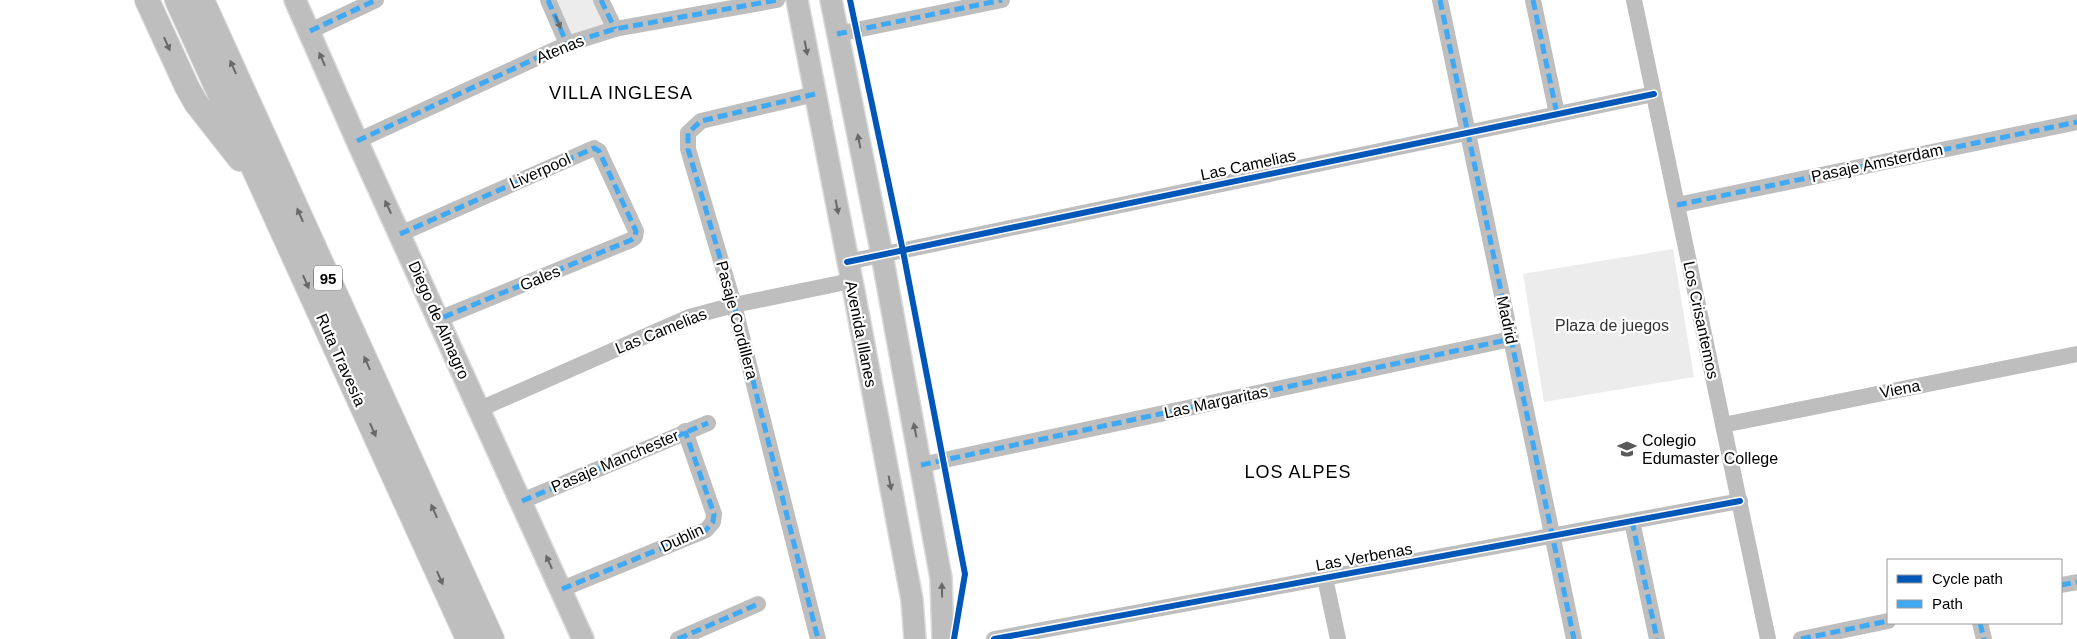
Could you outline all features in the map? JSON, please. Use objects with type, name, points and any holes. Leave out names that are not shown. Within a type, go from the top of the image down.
[{"type":"highway","points":[[147,0],[196,103],[264,190]]},
{"type":"highway","name":"Ruta Travesía","points":[[177,0],[468,639]]},
{"type":"highway","name":"Ruta Travesía","points":[[202,0],[492,639]]},
{"type":"main road","name":"Diego de Almagro","points":[[296,0],[357,141],[522,500],[583,639]]},
{"type":"main road","name":"Avenida Illanes","points":[[797,0],[912,600],[915,639]]},
{"type":"main road","points":[[831,0],[922,466],[941,578],[943,639]]},
{"type":"street","points":[[310,31],[376,0]]},
{"type":"street","points":[[548,0],[567,44]]},
{"type":"street","points":[[601,0],[615,29]]},
{"type":"street","name":"Atenas","points":[[357,141],[567,44],[615,29],[778,0]]},
{"type":"street","points":[[837,34],[1002,0]]},
{"type":"street","name":"Madrid","points":[[1440,0],[1574,639]]},
{"type":"street","points":[[1533,0],[1557,114]]},
{"type":"street","name":"Los Crisantemos","points":[[1634,0],[1768,639]]},
{"type":"street","name":"Pasaje Cordillera","points":[[815,94],[700,121],[688,133],[688,149],[734,305],[818,639]]},
{"type":"street","name":"Las Camelias","points":[[480,409],[689,317],[849,271],[882,255],[1654,94]]},
{"type":"street","name":"Pasaje Amsterdam","points":[[1677,205],[2077,122]]},
{"type":"street","name":"Liverpool","points":[[400,234],[594,148],[599,151],[636,231]]},
{"type":"street","name":"Gales","points":[[439,320],[631,240],[635,236],[636,231]]},
{"type":"street","name":"Las Margaritas","points":[[922,466],[1511,339]]},
{"type":"street","name":"Viena","points":[[1724,425],[2077,354]]},
{"type":"street","name":"Pasaje Manchester","points":[[522,500],[708,423]]},
{"type":"street","name":"Dublin","points":[[562,590],[706,530],[714,522],[714,514],[686,431]]},
{"type":"street","name":"Las Verbenas","points":[[994,639],[1044,634],[1325,578],[1740,501]]},
{"type":"street","points":[[1632,521],[1657,639]]},
{"type":"street","points":[[1325,578],[1338,639]]},
{"type":"street","points":[[2062,585],[2077,582]]},
{"type":"street","points":[[678,639],[758,604]]},
{"type":"street","points":[[1801,639],[1887,621]]},
{"type":"street","points":[[1980,624],[1984,639]]},
{"type":"green space","points":[[552,0],[597,0],[610,27],[569,39]]},
{"type":"green space","name":"Plaza de juegos","points":[[1673,249],[1694,377],[1544,402],[1523,274]]},
{"type":"marked path","points":[[310,31],[376,0]]},
{"type":"marked path","points":[[548,0],[567,44]]},
{"type":"marked path","points":[[601,0],[615,29]]},
{"type":"marked path","points":[[357,141],[567,44],[615,29],[777,0]]},
{"type":"marked path","points":[[837,34],[1002,0]]},
{"type":"marked path","points":[[1440,0],[1574,639]]},
{"type":"marked path","points":[[1533,0],[1557,114]]},
{"type":"marked path","points":[[815,94],[701,121],[688,133],[688,149],[734,305],[818,639]]},
{"type":"marked path","points":[[1677,205],[2077,122]]},
{"type":"marked path","points":[[400,234],[594,148],[599,151],[636,231],[635,237],[631,240],[439,319]]},
{"type":"marked path","points":[[921,465],[1511,339]]},
{"type":"marked path","points":[[522,501],[708,423]]},
{"type":"marked path","points":[[562,589],[706,530],[713,522],[714,514],[685,431]]},
{"type":"marked path","points":[[1632,521],[1657,639]]},
{"type":"marked path","points":[[2062,585],[2077,582]]},
{"type":"marked path","points":[[678,639],[758,604]]},
{"type":"marked path","points":[[1801,639],[1887,621]]},
{"type":"marked path","points":[[1980,624],[1984,639]]},
{"type":"cycle path","points":[[850,0],[903,251],[965,574],[954,639]]},
{"type":"cycle path","points":[[847,262],[1654,94]]},
{"type":"cycle path","points":[[994,639],[1740,501]]},
{"type":"place","name":"Colegio Edumaster College","points":[[1627,449]]},
{"type":"district","name":"VILLA INGLESA","points":[[621,93]]},
{"type":"district","name":"LOS ALPES","points":[[1298,472]]}]
